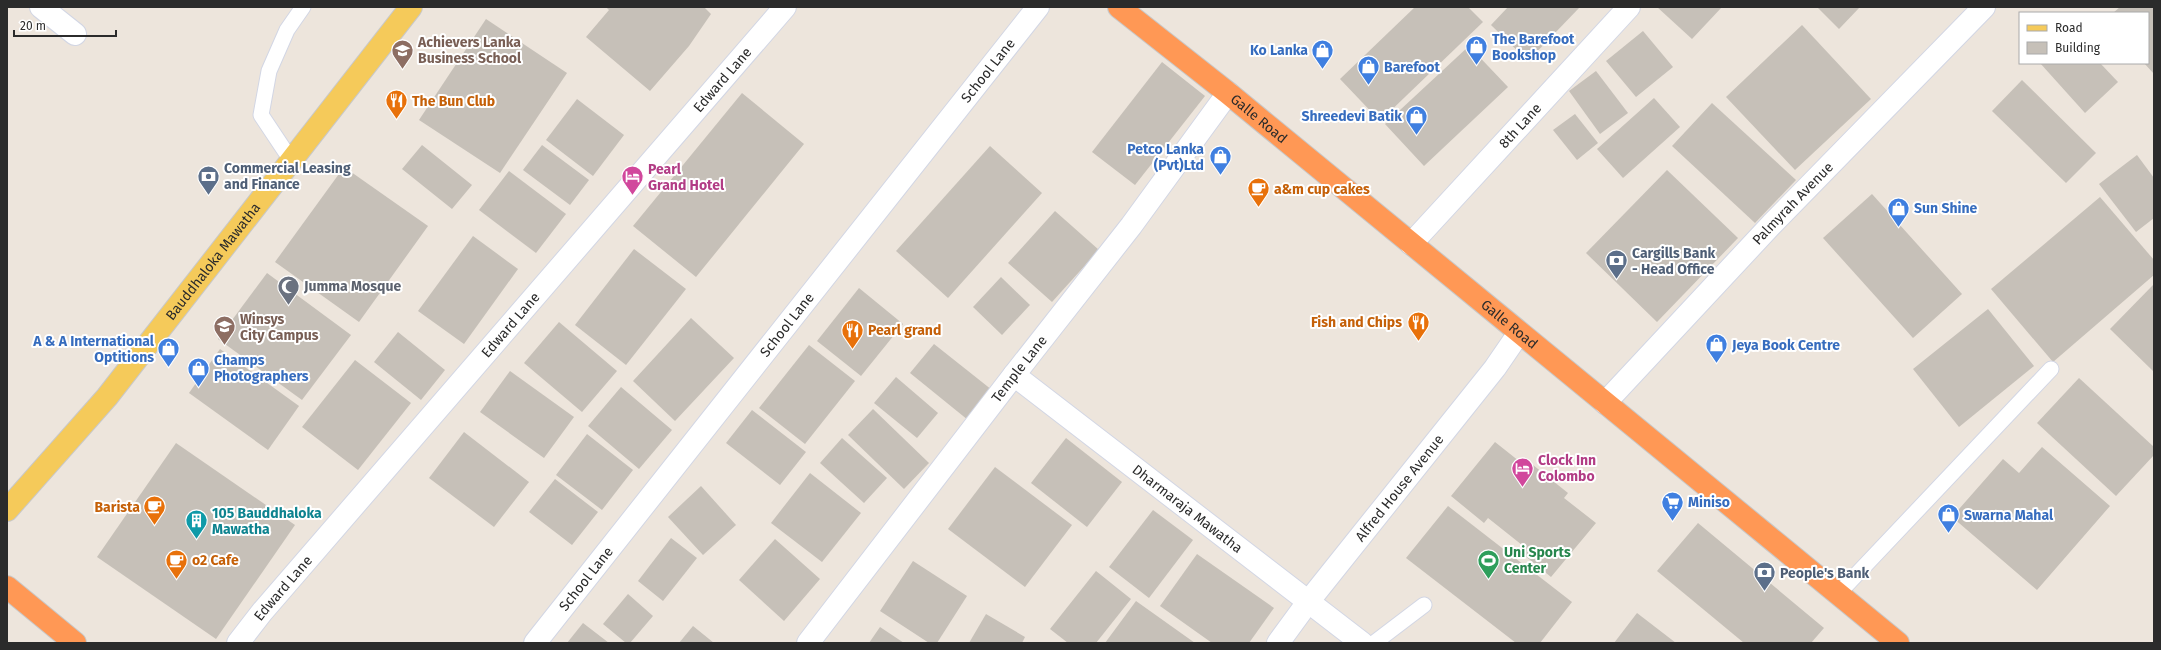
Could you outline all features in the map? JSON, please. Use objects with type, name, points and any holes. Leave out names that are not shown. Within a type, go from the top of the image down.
[{"type":"highway","name":"Galle Road","points":[[1119,7],[1228,93],[1898,643]]},
{"type":"highway","points":[[7,587],[75,643]]},
{"type":"main road","name":"Bauddhaloka Mawatha","points":[[7,510],[108,397],[290,160],[411,7]]},
{"type":"street","points":[[41,7],[74,34]]},
{"type":"street","name":"Edward Lane","points":[[238,643],[268,606],[785,7]]},
{"type":"street","name":"School Lane","points":[[535,643],[1038,7]]},
{"type":"street","name":"8th Lane","points":[[1411,244],[1629,7]]},
{"type":"street","name":"Palmyrah Avenue","points":[[1605,403],[1772,224],[1984,7]]},
{"type":"street","name":"Temple Lane","points":[[808,643],[1014,375],[1131,226],[1228,93]]},
{"type":"street","name":"Alfred House Avenue","points":[[1278,643],[1308,602],[1495,368],[1520,333]]},
{"type":"street","name":"Dharmaraja Mawatha","points":[[1014,375],[1362,643]]},
{"type":"lane","points":[[290,160],[261,116],[269,71],[287,30],[303,7]]},
{"type":"lane","points":[[1838,594],[2051,369]]},
{"type":"lane","points":[[1374,643],[1424,605]]},
{"type":"building","points":[[606,7],[704,7],[711,14],[689,46],[650,91],[586,37],[609,10]]},
{"type":"building","points":[[1415,7],[1468,7],[1483,22],[1380,121],[1340,79]]},
{"type":"building","points":[[1508,7],[1580,7],[1528,61],[1491,25]]},
{"type":"building","points":[[1657,7],[1722,7],[1692,39]]},
{"type":"building","points":[[1817,7],[1860,7],[1839,29]]},
{"type":"building","points":[[2120,7],[2154,7],[2154,74],[2145,64],[2149,64],[2149,12],[2114,12]]},
{"type":"building","points":[[486,19],[567,73],[500,173],[419,120]]},
{"type":"building","points":[[1802,25],[1871,99],[1795,170],[1726,97]]},
{"type":"building","points":[[1643,31],[1673,67],[1636,97],[1606,61]]},
{"type":"building","points":[[1469,46],[1508,87],[1424,166],[1385,124]]},
{"type":"building","points":[[1162,62],[1205,96],[1135,185],[1092,152]]},
{"type":"building","points":[[2041,64],[2101,64],[2118,82],[2085,113]]},
{"type":"building","points":[[1596,71],[1628,113],[1600,134],[1569,91]]},
{"type":"building","points":[[2022,80],[2096,153],[2066,183],[1992,111]]},
{"type":"building","points":[[742,93],[804,144],[696,277],[633,226]]},
{"type":"building","points":[[1654,98],[1680,127],[1623,178],[1597,149]]},
{"type":"building","points":[[577,99],[624,135],[593,176],[546,140]]},
{"type":"building","points":[[1712,103],[1796,180],[1755,223],[1672,146]]},
{"type":"building","points":[[1575,114],[1598,143],[1577,160],[1553,130]]},
{"type":"building","points":[[422,145],[472,185],[452,209],[402,169]]},
{"type":"building","points":[[542,145],[589,180],[570,205],[523,170]]},
{"type":"building","points":[[990,146],[1042,193],[948,298],[896,251]]},
{"type":"building","points":[[2137,155],[2154,178],[2154,218],[2136,232],[2099,184]]},
{"type":"building","points":[[344,167],[428,226],[359,322],[275,262]]},
{"type":"building","points":[[1667,170],[1738,238],[1657,322],[1586,253]]},
{"type":"building","points":[[509,171],[566,214],[536,253],[479,210]]},
{"type":"building","points":[[1872,194],[1962,294],[1913,338],[1823,238]]},
{"type":"building","points":[[2100,197],[2154,260],[2154,275],[2053,362],[1991,289]]},
{"type":"building","points":[[1055,211],[1099,250],[1052,302],[1008,263]]},
{"type":"building","points":[[473,236],[518,269],[464,344],[418,311]]},
{"type":"building","points":[[634,249],[686,289],[626,365],[575,325]]},
{"type":"building","points":[[267,273],[351,335],[302,400],[218,339]]},
{"type":"building","points":[[1001,277],[1030,305],[1002,335],[973,307]]},
{"type":"building","points":[[2154,284],[2154,372],[2110,329]]},
{"type":"building","points":[[859,288],[903,324],[861,376],[817,341]]},
{"type":"building","points":[[1988,309],[2034,366],[1959,427],[1913,369]]},
{"type":"building","points":[[691,318],[734,358],[675,421],[633,381]]},
{"type":"building","points":[[559,322],[617,371],[582,412],[524,363]]},
{"type":"building","points":[[398,332],[445,370],[421,400],[374,362]]},
{"type":"building","points":[[934,344],[992,390],[968,420],[910,373]]},
{"type":"building","points":[[809,345],[855,381],[805,444],[759,408]]},
{"type":"building","points":[[220,349],[299,406],[268,450],[189,393]]},
{"type":"building","points":[[355,360],[411,403],[358,470],[302,427]]},
{"type":"building","points":[[510,371],[574,417],[544,458],[480,412]]},
{"type":"building","points":[[896,377],[938,413],[917,438],[874,403]]},
{"type":"building","points":[[2079,378],[2154,447],[2154,455],[2116,496],[2037,423]]},
{"type":"building","points":[[621,387],[672,430],[639,469],[588,426]]},
{"type":"building","points":[[873,409],[929,463],[904,489],[848,435]]},
{"type":"building","points":[[752,410],[806,452],[780,485],[726,443]]},
{"type":"building","points":[[464,432],[529,482],[494,527],[429,478]]},
{"type":"building","points":[[587,434],[633,470],[602,510],[556,475]]},
{"type":"building","points":[[842,438],[887,478],[864,503],[820,463]]},
{"type":"building","points":[[1066,438],[1122,482],[1087,527],[1031,483]]},
{"type":"building","points":[[1495,442],[1524,465],[1528,461],[1568,493],[1564,498],[1596,523],[1551,577],[1518,550],[1522,545],[1488,518],[1484,523],[1451,496]]},
{"type":"building","name":"105 Bauddhaloka Mawatha","points":[[176,443],[295,525],[216,639],[97,557]]},
{"type":"building","points":[[2042,447],[2110,506],[2037,590],[1952,517],[2003,459],[2019,473]]},
{"type":"building","points":[[995,467],[1072,525],[1025,587],[948,529]]},
{"type":"building","points":[[810,473],[861,513],[822,562],[771,523]]},
{"type":"building","points":[[555,479],[598,512],[572,545],[529,512]]},
{"type":"building","points":[[701,486],[736,525],[703,555],[668,517]]},
{"type":"building","name":"Uni Sports Center","points":[[1448,506],[1572,602],[1540,643],[1516,643],[1406,558]]},
{"type":"building","points":[[1153,510],[1193,540],[1149,598],[1109,567]]},
{"type":"building","points":[[1698,523],[1824,628],[1811,643],[1744,643],[1657,571]]},
{"type":"building","points":[[671,538],[697,558],[663,601],[638,581]]},
{"type":"building","points":[[775,539],[820,579],[784,621],[739,580]]},
{"type":"building","points":[[1197,554],[1274,608],[1249,643],[1212,643],[1160,606]]},
{"type":"building","points":[[913,561],[967,596],[937,643],[929,643],[880,611]]},
{"type":"building","points":[[1096,571],[1131,599],[1096,643],[1068,643],[1050,629]]},
{"type":"building","points":[[628,594],[653,616],[630,643],[626,643],[603,624]]},
{"type":"building","points":[[1136,601],[1195,643],[1105,643]]},
{"type":"building","points":[[1637,613],[1676,643],[1614,643]]},
{"type":"building","points":[[986,614],[1025,637],[1022,643],[969,643]]},
{"type":"building","points":[[583,623],[609,643],[567,643]]},
{"type":"building","points":[[693,626],[714,643],[679,643]]},
{"type":"building","points":[[880,627],[904,643],[869,643]]},
{"type":"place","name":"The Barefoot Bookshop","points":[[1477,66]]},
{"type":"place","name":"Achievers Lanka Business School","points":[[402,70]]},
{"type":"place","name":"Ko Lanka","points":[[1323,70]]},
{"type":"place","name":"Barefoot","points":[[1368,86]]},
{"type":"place","name":"The Bun Club","points":[[397,120]]},
{"type":"place","name":"Shreedevi Batik","points":[[1417,136]]},
{"type":"place","name":"Petco Lanka (Pvt)Ltd","points":[[1220,176]]},
{"type":"place","name":"Commercial Leasing and Finance","points":[[209,196]]},
{"type":"place","name":"Pearl Grand Hotel","points":[[632,196]]},
{"type":"place","name":"a&m cup cakes","points":[[1258,208]]},
{"type":"place","name":"Sun Shine","points":[[1898,228]]},
{"type":"place","name":"Cargills Bank - Head Office","points":[[1617,280]]},
{"type":"place","name":"Jumma Mosque","points":[[288,306]]},
{"type":"place","name":"Fish and Chips","points":[[1418,342]]},
{"type":"place","name":"Winsys City Campus","points":[[224,346]]},
{"type":"place","name":"Pearl grand","points":[[852,350]]},
{"type":"place","name":"Jeya Book Centre","points":[[1717,364]]},
{"type":"place","name":"A & A International Optitions","points":[[169,368]]},
{"type":"place","name":"Champs Photographers","points":[[199,388]]},
{"type":"place","name":"Clock Inn Colombo","points":[[1523,488]]},
{"type":"place","name":"Miniso","points":[[1673,522]]},
{"type":"place","name":"Barista","points":[[155,526]]},
{"type":"place","name":"Swarna Mahal","points":[[1949,534]]},
{"type":"place","name":"105 Bauddhaloka Mawatha","points":[[196,540]]},
{"type":"place","name":"o2 Cafe","points":[[177,580]]},
{"type":"place","name":"Uni Sports Center","points":[[1489,580]]},
{"type":"place","name":"People's Bank","points":[[1764,592]]}]
